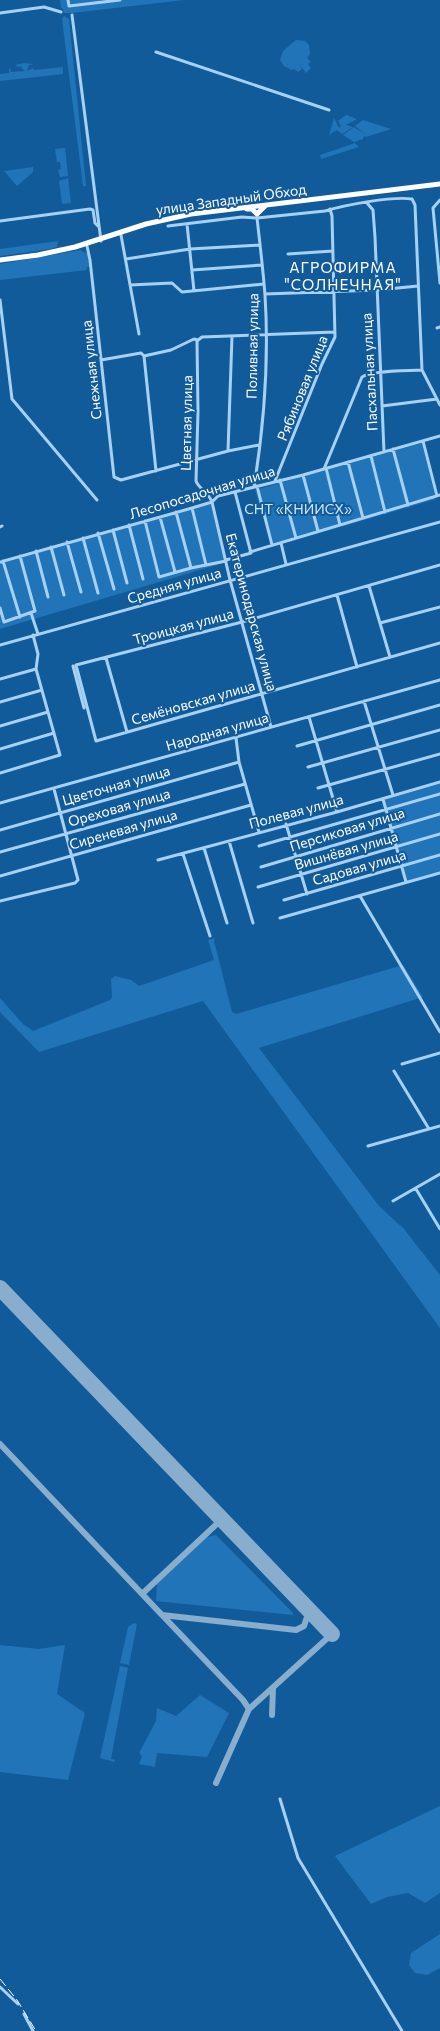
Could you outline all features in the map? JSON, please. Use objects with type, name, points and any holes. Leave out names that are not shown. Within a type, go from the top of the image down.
[{"type":"highway","name":"улица Западный Обход","points":[[0,261],[38,258],[87,246],[165,219],[256,206],[440,185]]},
{"type":"highway","name":"улица Западный Обход","points":[[0,261],[59,251],[121,235],[147,226],[191,216],[247,209],[256,206],[440,185]]},
{"type":"highway","points":[[247,209],[252,210],[257,216],[265,206]]},
{"type":"street","points":[[68,0],[69,6],[120,0]]},
{"type":"street","points":[[0,13],[44,7],[61,12]]},
{"type":"street","points":[[72,15],[101,240]]},
{"type":"street","points":[[156,52],[329,110]]},
{"type":"street","points":[[168,226],[330,209],[367,203],[413,200],[415,205],[422,370],[440,405]]},
{"type":"street","points":[[440,200],[434,207],[439,242],[440,283]]},
{"type":"street","name":"Пасхальная улица","points":[[367,203],[373,210],[384,452]]},
{"type":"street","name":"Поливная улица","points":[[256,206],[265,294],[266,334],[264,391],[255,487],[272,545]]},
{"type":"street","points":[[0,221],[90,209],[94,212],[95,222],[98,226]]},
{"type":"street","name":"Рябиновая улица","points":[[274,482],[322,364],[335,337],[335,291],[332,216],[330,209]]},
{"type":"street","points":[[187,224],[194,291]]},
{"type":"street","points":[[121,235],[139,334]]},
{"type":"street","points":[[126,258],[190,249],[260,245]]},
{"type":"street","name":"Снежная улица","points":[[87,246],[114,477],[120,480],[156,471]]},
{"type":"street","points":[[288,254],[333,251]]},
{"type":"street","points":[[192,270],[262,264]]},
{"type":"street","points":[[130,285],[172,283],[182,292],[264,284]]},
{"type":"street","points":[[265,294],[377,290],[418,286]]},
{"type":"street","points":[[0,300],[12,399],[97,500]]},
{"type":"street","points":[[101,360],[141,353],[144,356],[171,350],[194,339],[336,332]]},
{"type":"street","points":[[228,451],[232,336]]},
{"type":"street","name":"Цветная улица","points":[[198,339],[198,412],[195,460],[197,484],[210,497],[212,502]]},
{"type":"street","points":[[144,356],[156,471],[258,444]]},
{"type":"street","points":[[340,525],[325,469],[362,377],[380,373],[422,370]]},
{"type":"street","points":[[382,406],[437,399]]},
{"type":"street","name":"Лесопосадочная улица","points":[[1,561],[192,508],[212,502],[218,496],[303,475],[440,436]]},
{"type":"street","points":[[145,521],[159,577],[226,561],[272,545],[439,496],[423,441]]},
{"type":"street","points":[[393,449],[408,506]]},
{"type":"street","points":[[370,456],[385,512]]},
{"type":"street","points":[[348,462],[364,518]]},
{"type":"street","points":[[303,475],[318,532]]},
{"type":"street","points":[[280,480],[296,538]]},
{"type":"street","points":[[235,492],[250,552]]},
{"type":"street","name":"Екатеринодарская улица","points":[[212,502],[230,580],[271,727]]},
{"type":"street","points":[[192,508],[206,565]]},
{"type":"street","points":[[176,512],[191,568]]},
{"type":"street","points":[[160,516],[175,572]]},
{"type":"street","name":"Средняя улица","points":[[0,645],[440,522]]},
{"type":"street","points":[[129,526],[143,579]]},
{"type":"street","points":[[112,530],[127,583]]},
{"type":"street","points":[[98,533],[114,589]]},
{"type":"street","points":[[83,538],[98,593]]},
{"type":"street","points":[[67,542],[81,592]]},
{"type":"street","points":[[281,543],[286,564]]},
{"type":"street","points":[[51,547],[64,595]]},
{"type":"street","points":[[36,552],[48,597]]},
{"type":"street","points":[[0,773],[60,756],[36,668],[38,654],[33,612],[20,556]]},
{"type":"street","points":[[1,561],[20,617]]},
{"type":"street","name":"Троицкая улица","points":[[74,666],[242,622],[440,566]]},
{"type":"street","points":[[369,586],[390,657]]},
{"type":"street","points":[[337,594],[357,667]]},
{"type":"street","points":[[380,623],[440,607]]},
{"type":"street","points":[[0,608],[4,622],[33,612]]},
{"type":"street","name":"Семёновская улица","points":[[74,666],[96,741],[440,643]]},
{"type":"street","points":[[106,658],[127,732]]},
{"type":"street","points":[[74,666],[84,708]]},
{"type":"street","points":[[0,679],[36,668]]},
{"type":"street","name":"Народная улица","points":[[0,803],[440,680]]},
{"type":"street","points":[[0,702],[42,690]]},
{"type":"street","points":[[364,702],[393,795]]},
{"type":"street","points":[[297,746],[440,705]]},
{"type":"street","points":[[0,726],[48,712]]},
{"type":"street","points":[[310,717],[337,812]]},
{"type":"street","points":[[308,767],[440,730]]},
{"type":"street","points":[[0,749],[54,733]]},
{"type":"street","points":[[236,738],[239,762],[259,832]]},
{"type":"street","points":[[318,788],[331,786],[440,754]]},
{"type":"street","name":"Цветочная улица","points":[[0,830],[239,762]]},
{"type":"street","name":"Полевая улица","points":[[158,860],[440,782]]},
{"type":"street","name":"Ореховая улица","points":[[0,852],[245,784]]},
{"type":"street","points":[[0,901],[75,883],[78,880],[54,788]]},
{"type":"street","points":[[259,846],[440,794]]},
{"type":"street","points":[[383,799],[406,882]]},
{"type":"street","name":"Сиреневая улица","points":[[0,876],[252,805]]},
{"type":"street","name":"Персиковая улица","points":[[261,866],[440,814]]},
{"type":"street","points":[[286,824],[308,894]]},
{"type":"street","name":"Вишнёвая улица","points":[[258,887],[440,834]]},
{"type":"street","points":[[229,841],[254,924]]},
{"type":"street","points":[[204,848],[227,923]]},
{"type":"street","points":[[183,854],[210,936]]},
{"type":"street","name":"Садовая улица","points":[[284,900],[440,855]]},
{"type":"street","points":[[280,918],[440,873]]},
{"type":"street","points":[[360,896],[440,1032]]},
{"type":"street","points":[[402,1064],[440,1053]]},
{"type":"street","points":[[394,1072],[429,1129]]},
{"type":"street","points":[[368,1146],[440,1126]]},
{"type":"street","points":[[393,1201],[440,1174]]},
{"type":"street","points":[[416,1188],[440,1229]]},
{"type":"street","points":[[280,1799],[298,1858],[402,2031]]},
{"type":"street","points":[[0,1987],[18,2004]]},
{"type":"street","points":[[24,2014],[33,2031]]},
{"type":"green space","points":[[60,0],[184,0],[64,13]]},
{"type":"green space","points":[[64,16],[69,19],[86,186],[83,186],[62,19]]},
{"type":"green space","points":[[296,40],[305,41],[309,45],[310,54],[307,58],[311,62],[308,64],[311,68],[306,73],[299,64],[302,69],[298,72],[284,66],[280,60],[283,51]]},
{"type":"green space","points":[[24,63],[34,64],[29,65],[27,71],[33,68],[34,70],[63,67],[63,74],[0,81],[0,74],[9,73],[9,68],[10,72],[25,71],[21,68],[22,66],[18,67],[15,65]]},
{"type":"green space","points":[[346,115],[357,119],[346,125],[353,127],[342,134],[337,130],[329,135],[334,118],[339,128],[341,126],[338,121]]},
{"type":"green space","points":[[363,120],[391,129],[364,136],[363,139],[354,142],[343,135],[354,127],[365,134],[355,126]]},
{"type":"green space","points":[[355,143],[359,147],[321,159],[320,155]]},
{"type":"green space","points":[[65,148],[68,176],[60,177],[58,170],[61,169],[60,162],[57,162],[55,149]]},
{"type":"green space","points":[[33,167],[33,172],[17,186],[4,171]]},
{"type":"green space","points":[[68,178],[71,203],[62,204],[59,181]]},
{"type":"green space","points":[[58,241],[57,247],[50,249],[0,256],[0,249]]},
{"type":"green space","points":[[80,250],[88,254],[90,267],[86,267],[87,270],[0,280],[0,264]]},
{"type":"green space","name":"СНТ «КНИИСХ»","points":[[422,443],[436,499],[272,547],[255,490]]},
{"type":"green space","name":"СНТ «КНИИСХ»","points":[[213,503],[227,562],[0,629],[0,563]]},
{"type":"green space","points":[[440,782],[440,872],[407,881],[383,799]]},
{"type":"green space","points":[[215,938],[214,941],[232,1012],[236,1014],[403,965],[423,997],[259,1048],[379,1206],[404,1229],[440,1275],[440,1328],[203,1001],[39,1052],[0,1012],[0,998],[23,1024],[33,1031],[110,1000],[112,997],[111,979],[115,976],[131,980],[139,986],[214,960],[208,940]]},
{"type":"green space","points":[[216,1535],[293,1615],[156,1601],[157,1584],[207,1537]]},
{"type":"green space","points":[[134,1623],[137,1624],[129,1665],[120,1663],[128,1627]]},
{"type":"green space","points":[[0,1645],[39,1649],[65,1645],[57,1694],[85,1713],[68,1780],[0,1772]]},
{"type":"green space","points":[[120,1666],[128,1668],[111,1759],[115,1760],[114,1762],[100,1758]]},
{"type":"green space","points":[[200,1695],[229,1713],[207,1757],[157,1753],[155,1767],[139,1764],[142,1756],[139,1753],[156,1721],[157,1708],[176,1716]]},
{"type":"green space","points":[[440,1806],[440,1893],[425,1903],[408,1893],[387,1897],[371,1904],[335,1856]]},
{"type":"green space","points":[[440,1934],[440,1968],[427,1975],[415,1973],[409,1965],[411,1953]]},
{"type":"taxiway","points":[[0,1444],[162,1615],[296,1630],[304,1626],[309,1611]]},
{"type":"taxiway","points":[[142,1594],[221,1520]]},
{"type":"taxiway","points":[[163,1616],[243,1700],[249,1709],[216,1783]]},
{"type":"taxiway","points":[[249,1709],[332,1634]]},
{"type":"taxiway","points":[[272,1715],[273,1688]]},
{"type":"runway","points":[[0,1288],[332,1634]]},
{"type":"railway","points":[[0,1979],[17,2000],[36,2031]]},
{"type":"district","name":"АГРОФИРМА \"СОЛНЕЧНАЯ\"","points":[[343,276]]}]
